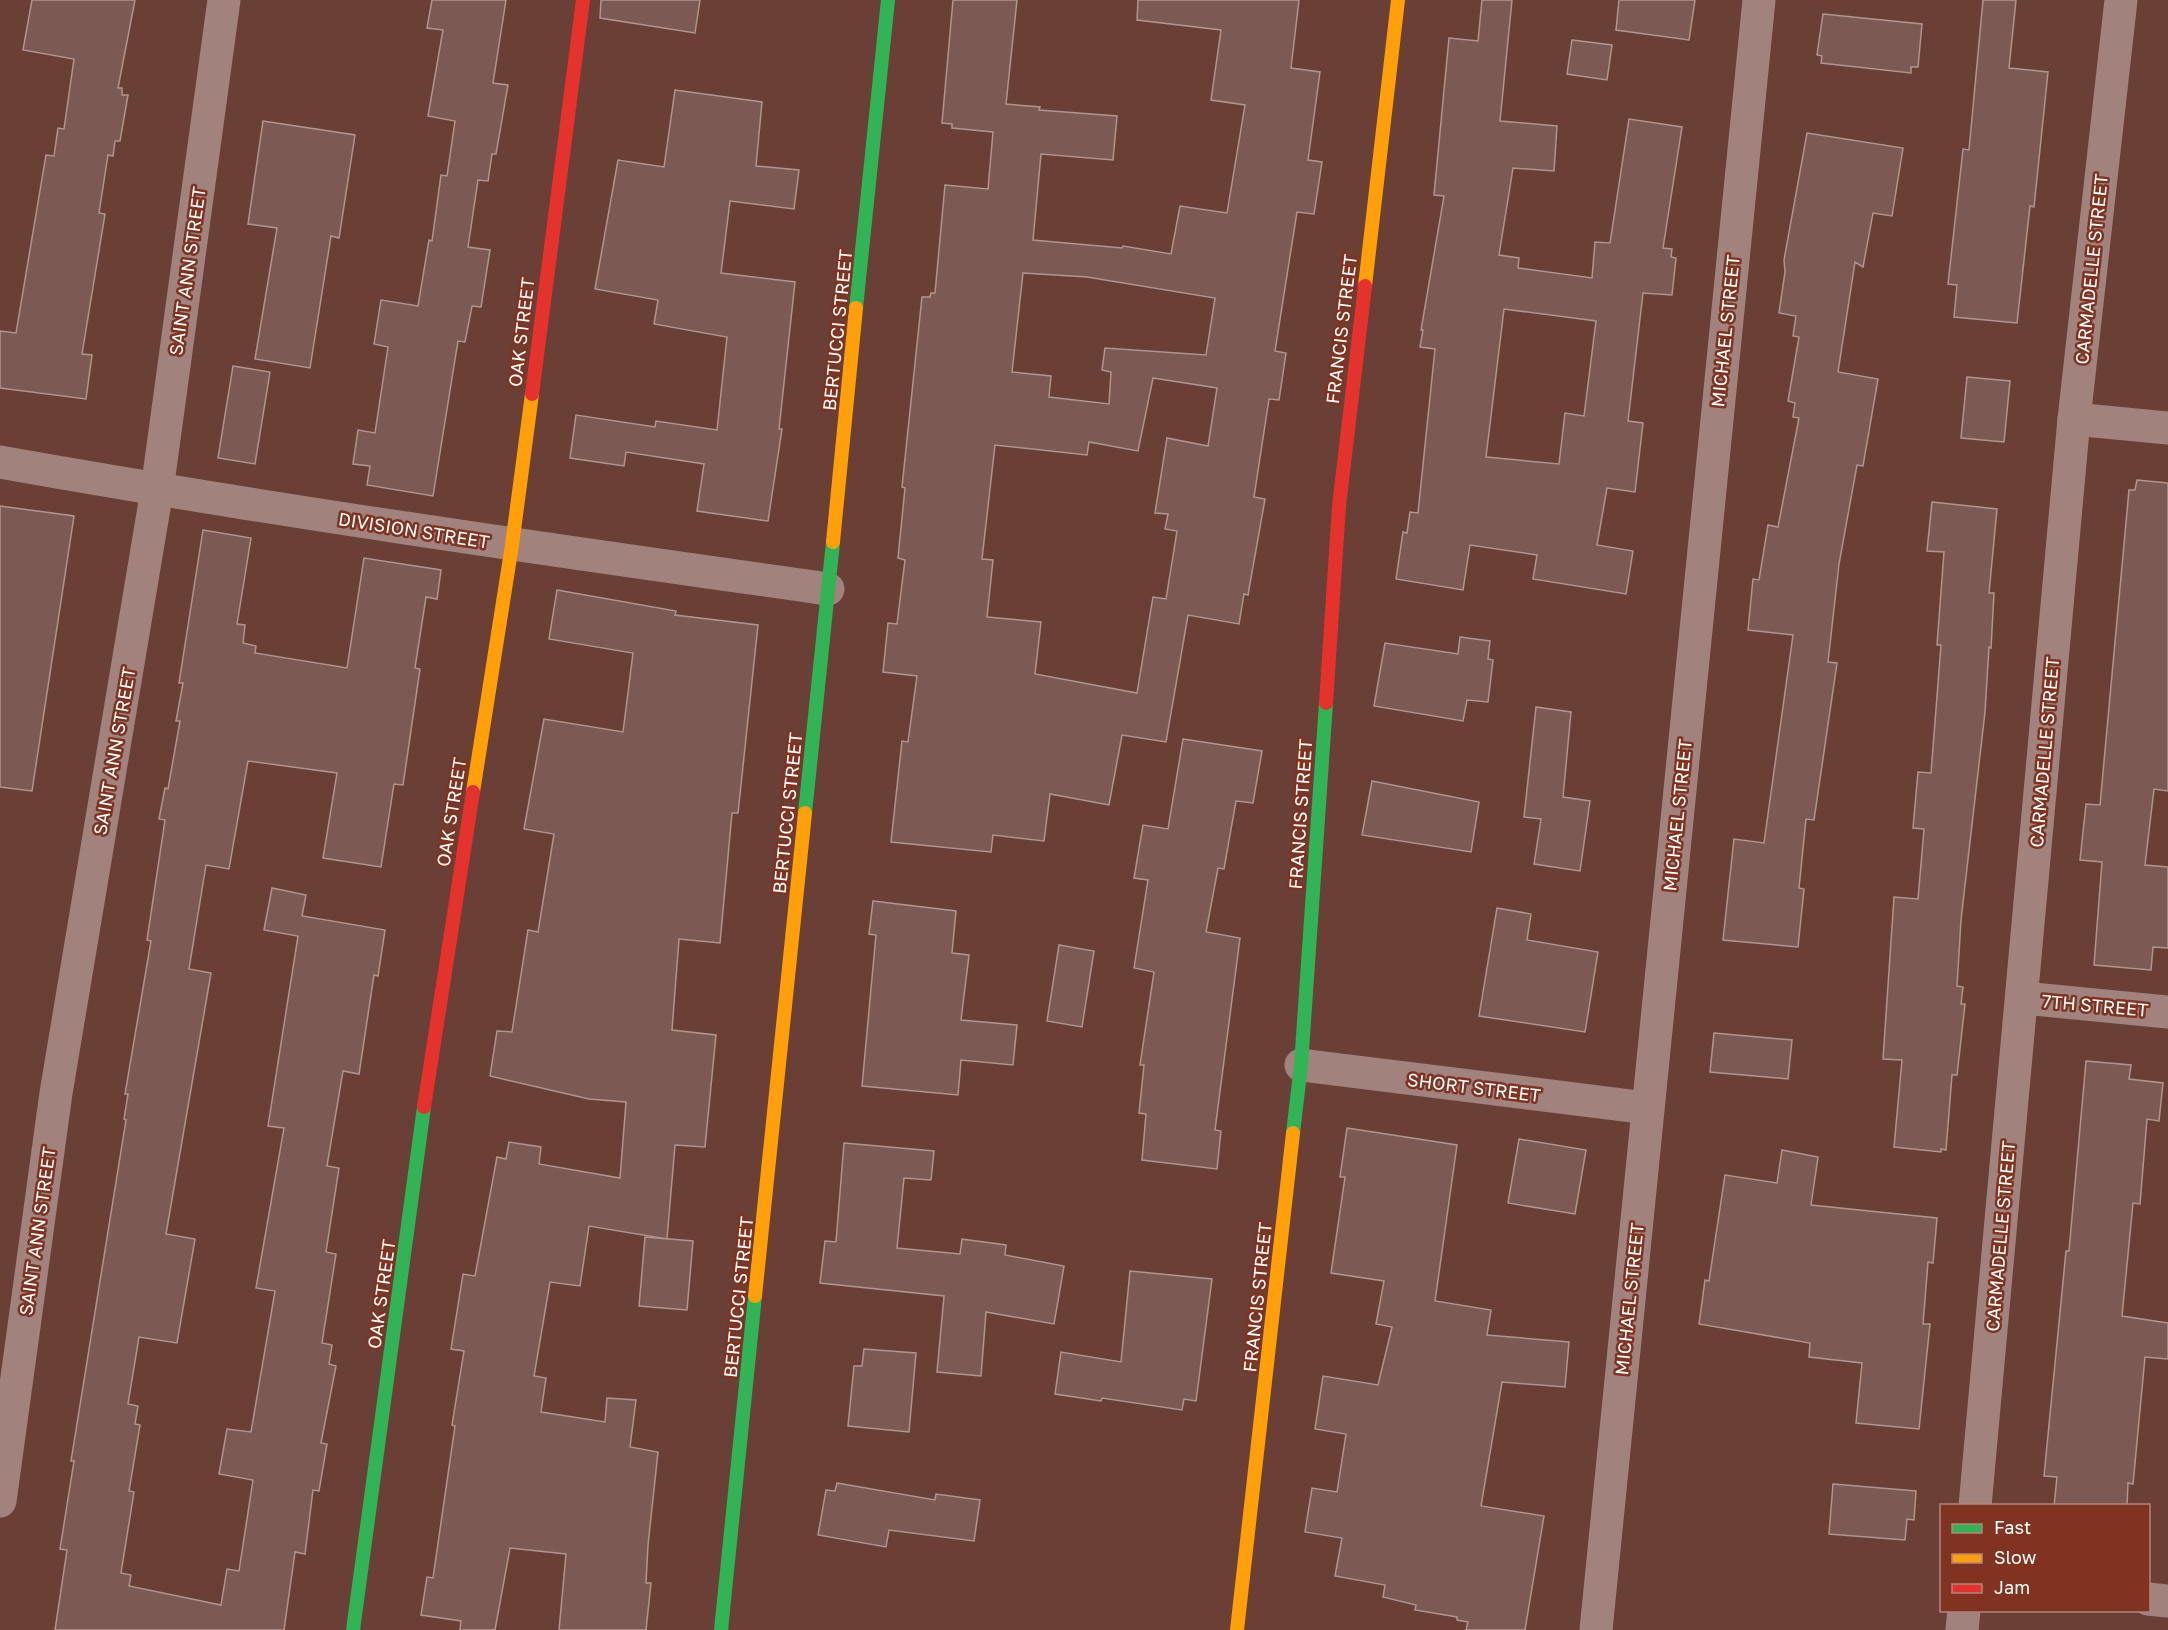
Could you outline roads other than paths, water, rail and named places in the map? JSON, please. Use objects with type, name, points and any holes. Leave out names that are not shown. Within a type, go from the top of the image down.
[{"type":"street","name":"SAINT ANN STREET","points":[[0,1502],[56,1093],[158,490],[224,0]]},
{"type":"street","name":"OAK STREET","points":[[353,1630],[432,1050],[512,545],[583,0]]},
{"type":"street","name":"BERTUCCI STREET","points":[[721,1630],[888,0]]},
{"type":"street","name":"FRANCIS STREET","points":[[1237,1630],[1301,1065],[1339,506],[1398,0]]},
{"type":"street","name":"MICHAEL STREET","points":[[1596,1630],[1759,0]]},
{"type":"street","name":"CARMADELLE STREET","points":[[1975,1504],[2074,419],[2121,0]]},
{"type":"street","points":[[2074,419],[2168,428]]},
{"type":"street","name":"DIVISION STREET","points":[[0,462],[158,490],[512,545],[828,589]]},
{"type":"street","name":"7TH STREET","points":[[2023,998],[2168,1012]]},
{"type":"street","name":"SHORT STREET","points":[[1301,1065],[1647,1108]]},
{"type":"street","points":[[2150,1599],[2168,1601]]},
{"type":"street","points":[[1962,1630],[1964,1612]]}]
